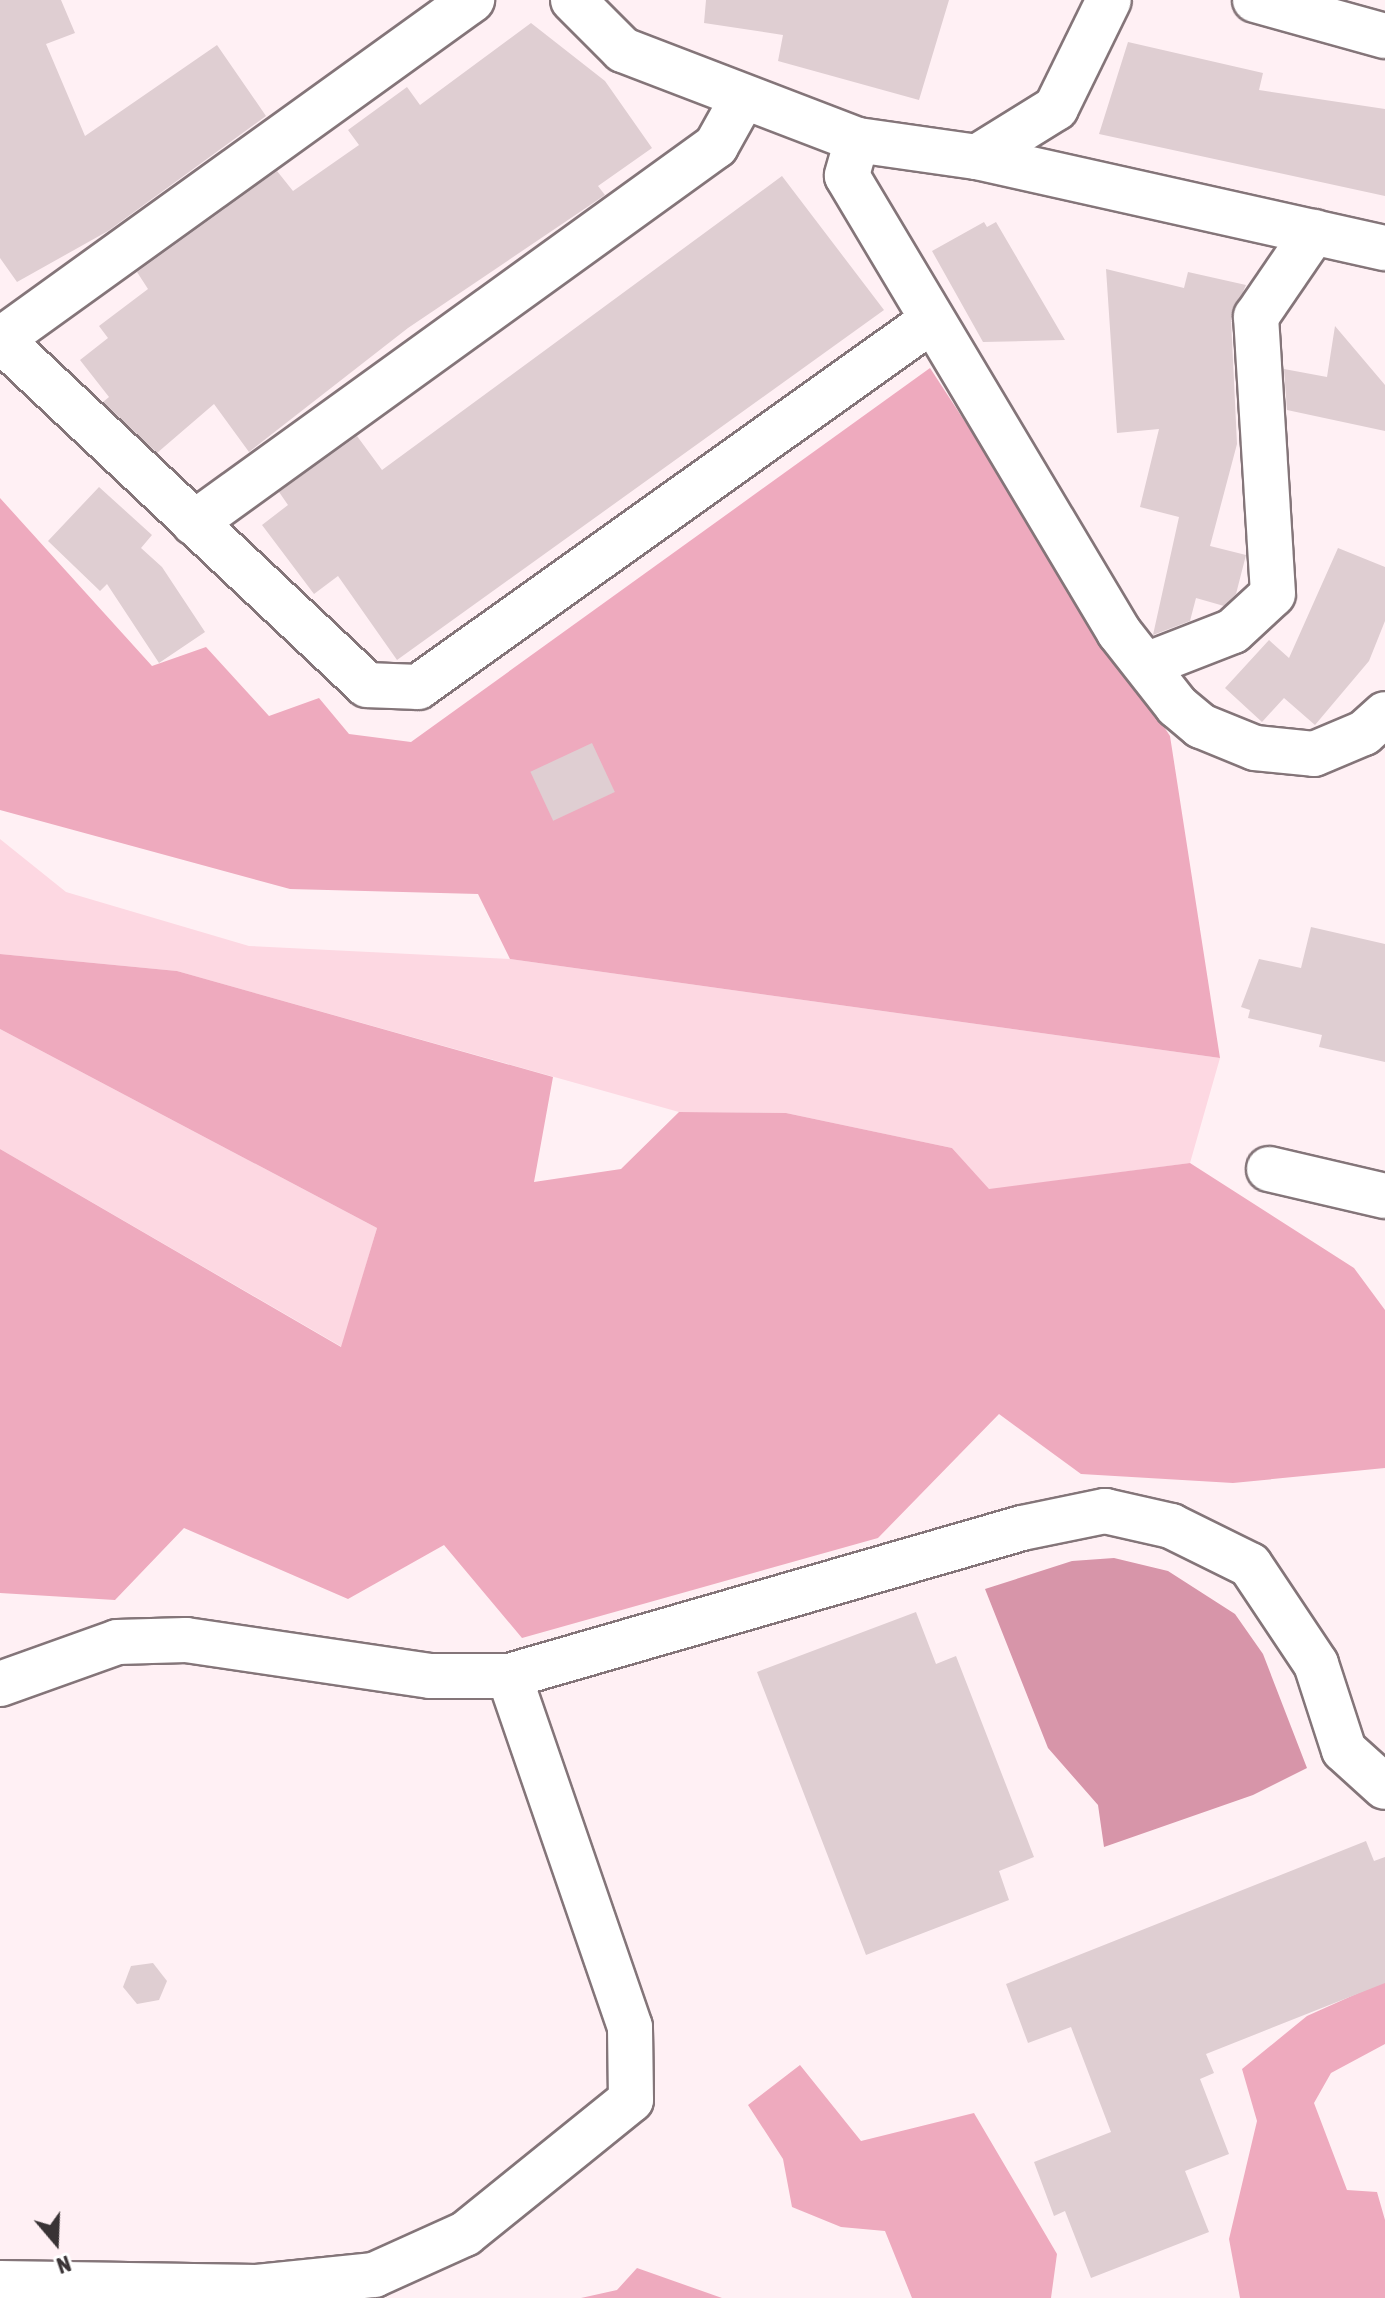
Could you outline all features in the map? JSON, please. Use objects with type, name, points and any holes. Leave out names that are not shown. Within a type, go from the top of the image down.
[{"type":"street","points":[[472,0],[0,339],[367,685],[418,687],[931,321]]},
{"type":"street","points":[[573,0],[623,50],[741,101],[857,140],[977,157],[1385,248]]},
{"type":"street","points":[[977,157],[1056,108],[1109,0]]},
{"type":"street","points":[[1255,0],[1385,36]]},
{"type":"street","points":[[194,523],[716,146],[741,101]]},
{"type":"street","points":[[857,140],[847,176],[931,321],[1146,665],[1201,726],[1255,748],[1314,754],[1364,733],[1385,714]]},
{"type":"street","points":[[1146,665],[1233,631],[1273,594],[1256,317],[1314,232]]},
{"type":"street","points":[[1269,1169],[1385,1196]]},
{"type":"street","points":[[0,1684],[117,1642],[186,1640],[430,1676],[509,1676],[1022,1528],[1105,1511],[1171,1526],[1250,1565],[1316,1664],[1344,1750],[1385,1787]]},
{"type":"street","points":[[0,2283],[257,2287],[374,2275],[465,2234],[631,2100],[630,2027],[509,1676]]},
{"type":"shaded area","points":[[930,368],[1170,736],[1220,1058],[510,959],[478,894],[290,889],[0,810],[0,498],[152,666],[206,647],[269,716],[319,698],[349,734],[411,742]]},
{"type":"shaded area","points":[[0,839],[66,892],[249,946],[510,959],[1220,1058],[1190,1163],[989,1190],[952,1148],[786,1113],[679,1112],[177,971],[0,954]]},
{"type":"shaded area","points":[[0,954],[177,971],[553,1077],[534,1182],[621,1169],[679,1112],[786,1113],[952,1148],[989,1189],[1190,1163],[1354,1268],[1385,1310],[1385,1468],[1233,1483],[1081,1474],[999,1414],[878,1538],[522,1638],[444,1545],[348,1599],[184,1528],[115,1600],[0,1593],[0,1149],[341,1347],[377,1228],[0,1029]]},
{"type":"shaded area","points":[[0,1029],[377,1228],[342,1347],[0,1149]]},
{"type":"shaded area","points":[[1114,1558],[1168,1571],[1235,1614],[1263,1654],[1307,1768],[1253,1795],[1104,1847],[1098,1805],[1048,1748],[985,1589],[1072,1561]]},
{"type":"shaded area","points":[[1385,1981],[1385,2044],[1331,2073],[1314,2103],[1347,2190],[1377,2192],[1385,2220],[1385,2298],[1240,2298],[1229,2239],[1257,2121],[1242,2069],[1307,2016]]},
{"type":"shaded area","points":[[800,2065],[861,2141],[974,2113],[1057,2254],[1051,2298],[912,2298],[885,2231],[841,2227],[792,2207],[783,2159],[748,2105]]},
{"type":"shaded area","points":[[637,2268],[722,2298],[581,2298],[617,2290]]},
{"type":"building","points":[[0,0],[61,0],[75,33],[46,44],[85,136],[217,45],[266,116],[108,231],[17,282],[0,258]]},
{"type":"building","points":[[706,0],[949,0],[919,100],[778,61],[783,35],[704,23]]},
{"type":"building","points":[[531,23],[605,81],[652,148],[598,186],[605,195],[408,328],[249,452],[214,404],[157,453],[103,402],[109,397],[80,360],[108,338],[99,326],[148,289],[137,272],[277,171],[293,191],[359,145],[348,130],[407,87],[420,105]]},
{"type":"building","points":[[1128,42],[1263,73],[1259,90],[1385,109],[1385,196],[1099,134]]},
{"type":"building","points":[[782,176],[884,310],[397,660],[338,576],[314,594],[262,525],[288,505],[279,492],[357,436],[382,470]]},
{"type":"building","points":[[984,222],[987,227],[996,222],[1065,340],[983,342],[932,251]]},
{"type":"building","points":[[1106,269],[1184,288],[1188,272],[1246,285],[1231,319],[1237,444],[1210,546],[1246,555],[1236,594],[1224,606],[1196,598],[1190,621],[1153,635],[1179,517],[1140,507],[1159,429],[1117,433]]},
{"type":"building","points":[[1335,326],[1385,385],[1385,431],[1287,410],[1284,369],[1327,377]]},
{"type":"building","points":[[99,487],[152,535],[141,548],[162,567],[205,632],[159,663],[107,584],[100,591],[48,541]]},
{"type":"building","points":[[1338,548],[1385,567],[1385,621],[1369,661],[1315,725],[1284,698],[1262,722],[1225,688],[1269,640],[1289,658]]},
{"type":"building","points":[[592,743],[615,792],[553,821],[530,772]]},
{"type":"building","points":[[1311,927],[1385,944],[1385,1062],[1319,1047],[1322,1035],[1248,1018],[1250,1010],[1241,1007],[1259,959],[1301,968]]},
{"type":"building","points":[[916,1612],[936,1664],[956,1656],[1034,1857],[999,1871],[1009,1900],[866,1955],[757,1672]]},
{"type":"building","points":[[1366,1841],[1374,1861],[1385,1857],[1385,1983],[1206,2054],[1214,2073],[1200,2079],[1229,2154],[1185,2171],[1209,2232],[1091,2278],[1065,2211],[1054,2216],[1034,2162],[1111,2132],[1071,2027],[1028,2043],[1006,1984]]},
{"type":"building","points":[[153,1963],[167,1981],[159,2000],[137,2004],[123,1987],[131,1966]]}]
